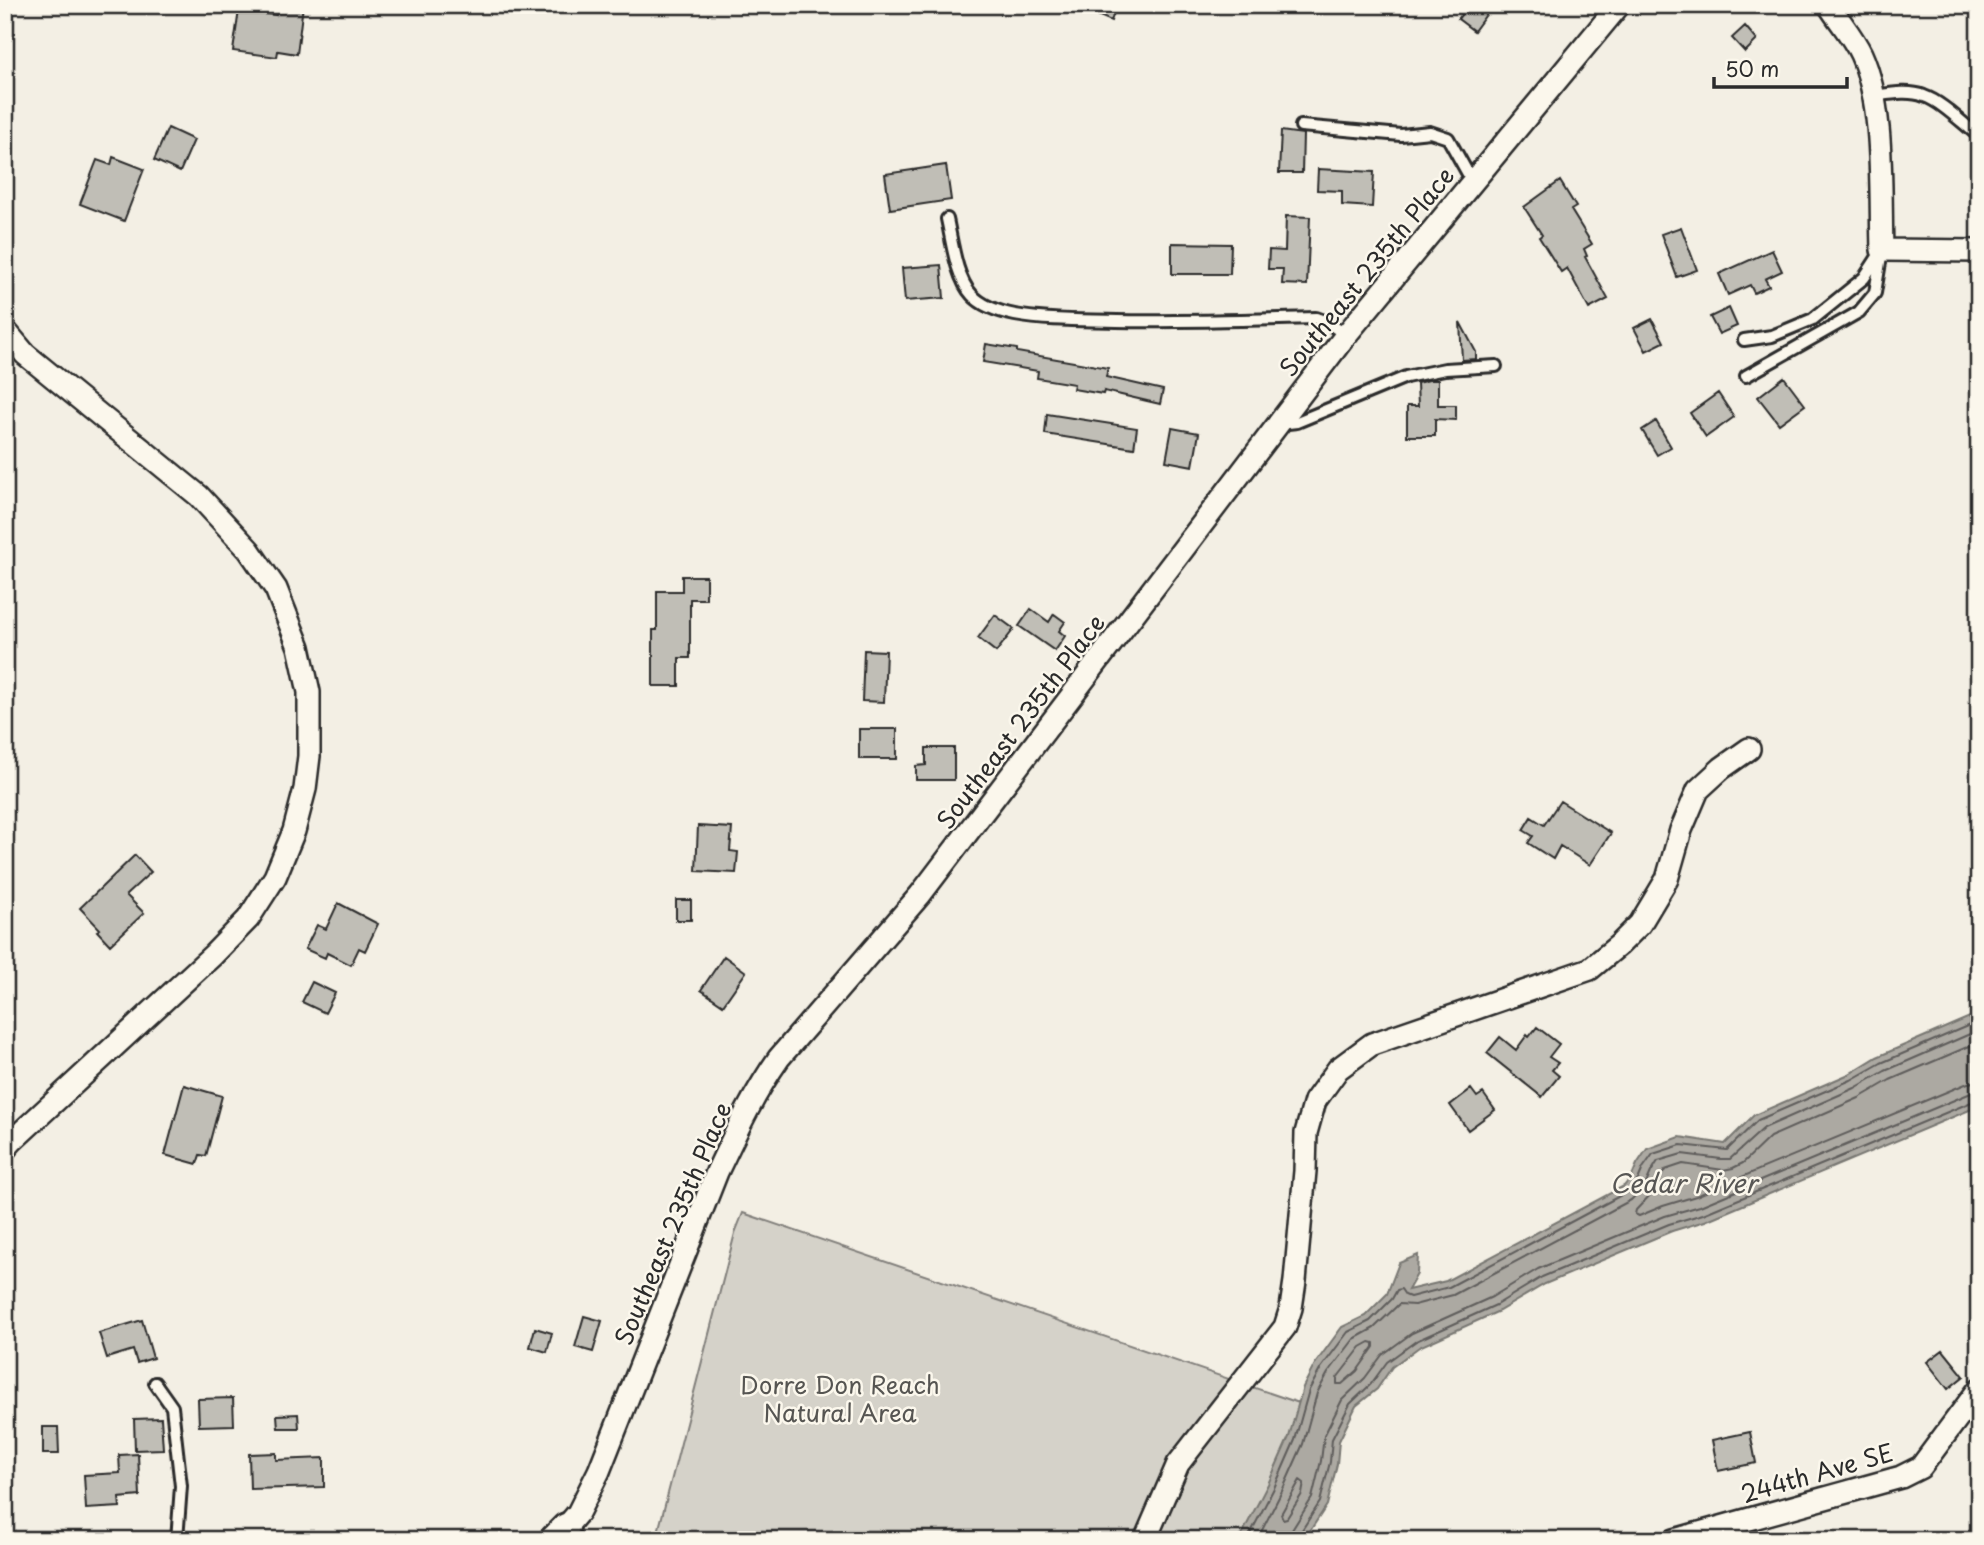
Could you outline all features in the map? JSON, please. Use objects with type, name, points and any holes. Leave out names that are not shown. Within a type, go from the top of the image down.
[{"type":"street","name":"Southeast 235th Place","points":[[559,1534],[578,1513],[599,1471],[717,1172],[759,1086],[779,1058],[920,895],[1346,335],[1619,5]]},
{"type":"street","points":[[1829,5],[1861,53],[1872,85],[1878,128],[1882,250],[1979,251]]},
{"type":"street","points":[[5,330],[25,354],[199,496],[249,550],[276,589],[299,647],[309,692],[309,756],[305,789],[294,831],[275,877],[248,919],[5,1149]]},
{"type":"street","points":[[1144,1540],[1178,1464],[1285,1327],[1292,1308],[1306,1133],[1315,1101],[1338,1069],[1372,1044],[1590,969],[1640,924],[1667,879],[1681,830],[1698,790],[1748,749]]},
{"type":"street","name":"244th Ave SE","points":[[1674,1540],[1901,1477],[1921,1467],[1979,1389]]},
{"type":"lane","points":[[1874,96],[1906,93],[1924,95],[1979,136]]},
{"type":"lane","points":[[1301,126],[1401,135],[1430,132],[1448,138],[1472,181]]},
{"type":"lane","points":[[947,219],[954,256],[970,294],[998,310],[1030,317],[1091,321],[1316,318],[1346,335]]},
{"type":"lane","points":[[1744,340],[1772,336],[1813,319],[1864,278],[1882,250]]},
{"type":"lane","points":[[1746,376],[1859,312],[1875,293],[1882,250]]},
{"type":"lane","points":[[1279,424],[1297,422],[1406,377],[1446,369],[1496,366]]},
{"type":"lane","points":[[155,1383],[172,1407],[181,1486],[177,1540]]},
{"type":"green space","name":"Dorre Don Reach Natural Area","points":[[743,1213],[1302,1404],[1293,1436],[1244,1540],[656,1540],[735,1233]]},
{"type":"water","name":"Cedar River","points":[[1979,1013],[1979,1106],[1705,1221],[1672,1231],[1545,1284],[1499,1311],[1419,1347],[1392,1367],[1377,1389],[1356,1406],[1339,1441],[1337,1464],[1327,1505],[1304,1540],[1239,1540],[1289,1437],[1303,1387],[1315,1364],[1342,1327],[1365,1316],[1387,1294],[1399,1263],[1418,1255],[1417,1274],[1408,1290],[1446,1281],[1624,1186],[1647,1149],[1680,1137],[1725,1144],[1754,1115]]},
{"type":"building","points":[[277,5],[303,5],[297,54],[278,51],[277,57],[233,51],[239,10],[276,15]]},
{"type":"building","points":[[1074,5],[1117,5],[1111,21]]},
{"type":"building","points":[[1469,5],[1493,5],[1474,31],[1458,19]]},
{"type":"building","points":[[1745,26],[1757,40],[1745,52],[1732,38]]},
{"type":"building","points":[[168,128],[194,140],[180,172],[154,160]]},
{"type":"building","points":[[1281,131],[1303,134],[1302,173],[1279,173]]},
{"type":"building","points":[[113,157],[144,169],[124,221],[80,204],[97,160],[111,165]]},
{"type":"building","points":[[946,165],[951,200],[890,209],[885,174]]},
{"type":"building","points":[[1318,169],[1374,172],[1372,207],[1342,205],[1342,191],[1317,190]]},
{"type":"building","points":[[1560,181],[1576,207],[1571,210],[1592,244],[1584,249],[1587,256],[1585,257],[1608,299],[1589,309],[1567,268],[1561,272],[1524,207]]},
{"type":"building","points":[[1286,216],[1310,217],[1307,285],[1282,284],[1283,269],[1268,269],[1269,250],[1285,251]]},
{"type":"building","points":[[1681,227],[1697,270],[1677,277],[1661,234]]},
{"type":"building","points":[[1172,243],[1231,244],[1230,274],[1172,274]]},
{"type":"building","points":[[1772,250],[1782,271],[1765,279],[1769,286],[1754,293],[1750,285],[1728,295],[1719,274]]},
{"type":"building","points":[[941,265],[944,298],[905,301],[902,268]]},
{"type":"building","points":[[1729,308],[1737,326],[1719,334],[1710,317]]},
{"type":"building","points":[[1652,319],[1664,342],[1646,351],[1634,328]]},
{"type":"building","points":[[1460,322],[1476,352],[1476,359],[1462,360]]},
{"type":"building","points":[[986,344],[1108,368],[1106,377],[1163,390],[1160,404],[1104,391],[1103,394],[1073,389],[1074,384],[1037,378],[1038,371],[983,362]]},
{"type":"building","points":[[1784,377],[1805,405],[1779,424],[1758,397]]},
{"type":"building","points":[[1438,380],[1438,405],[1456,405],[1456,420],[1435,419],[1435,436],[1407,436],[1407,406],[1418,406],[1417,383]]},
{"type":"building","points":[[1718,393],[1734,417],[1706,437],[1690,413]]},
{"type":"building","points":[[1047,414],[1137,428],[1134,448],[1045,434]]},
{"type":"building","points":[[1656,421],[1671,447],[1657,455],[1642,430]]},
{"type":"building","points":[[1172,428],[1199,433],[1193,466],[1166,461]]},
{"type":"building","points":[[682,576],[706,576],[706,599],[690,599],[690,658],[679,658],[679,686],[653,686],[653,630],[657,630],[657,591],[682,591]]},
{"type":"building","points":[[1031,609],[1049,622],[1054,614],[1065,622],[1059,631],[1065,636],[1055,651],[1019,626]]},
{"type":"building","points":[[995,615],[1014,629],[996,652],[978,638]]},
{"type":"building","points":[[864,650],[886,651],[884,702],[862,701]]},
{"type":"building","points":[[859,729],[897,729],[897,759],[859,759]]},
{"type":"building","points":[[926,748],[954,748],[954,780],[916,780],[916,766],[926,765]]},
{"type":"building","points":[[1560,801],[1611,833],[1590,865],[1560,846],[1553,859],[1528,843],[1533,836],[1523,830],[1531,817],[1544,825]]},
{"type":"building","points":[[698,826],[732,828],[730,851],[738,852],[736,873],[696,871]]},
{"type":"building","points":[[135,855],[151,872],[126,895],[144,913],[110,945],[97,931],[100,929],[80,908]]},
{"type":"building","points":[[676,900],[691,900],[691,920],[676,920]]},
{"type":"building","points":[[338,903],[378,924],[365,951],[359,948],[351,965],[327,953],[325,958],[305,949],[317,925],[326,929]]},
{"type":"building","points":[[724,956],[746,972],[723,1005],[701,990]]},
{"type":"building","points":[[312,982],[335,993],[325,1013],[302,1002]]},
{"type":"building","points":[[1537,1027],[1559,1044],[1549,1057],[1558,1063],[1552,1070],[1559,1076],[1542,1097],[1487,1053],[1500,1037],[1516,1050]]},
{"type":"building","points":[[184,1085],[222,1096],[206,1156],[200,1155],[197,1164],[165,1155]]},
{"type":"building","points":[[1471,1089],[1477,1097],[1483,1093],[1495,1110],[1468,1130],[1450,1105]]},
{"type":"building","points":[[584,1316],[602,1321],[593,1352],[575,1347]]},
{"type":"building","points":[[142,1320],[153,1358],[137,1363],[133,1350],[107,1358],[99,1333]]},
{"type":"building","points":[[535,1328],[552,1333],[547,1352],[530,1347]]},
{"type":"building","points":[[1943,1350],[1964,1376],[1948,1389],[1927,1362]]},
{"type":"building","points":[[233,1398],[234,1425],[199,1426],[198,1399]]},
{"type":"building","points":[[298,1414],[299,1428],[278,1428],[277,1415]]},
{"type":"building","points":[[161,1418],[163,1449],[135,1450],[134,1419]]},
{"type":"building","points":[[43,1427],[58,1427],[59,1454],[43,1454]]},
{"type":"building","points":[[1750,1432],[1756,1463],[1718,1471],[1712,1440]]},
{"type":"building","points":[[276,1453],[276,1460],[324,1458],[324,1487],[250,1489],[249,1454]]},
{"type":"building","points":[[138,1454],[140,1496],[119,1498],[120,1507],[86,1509],[84,1475],[120,1473],[119,1455]]}]
